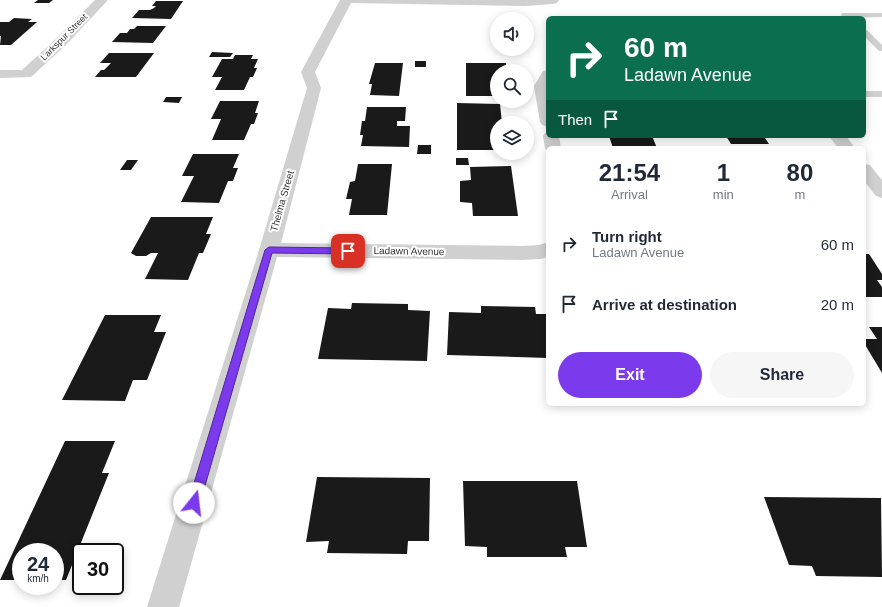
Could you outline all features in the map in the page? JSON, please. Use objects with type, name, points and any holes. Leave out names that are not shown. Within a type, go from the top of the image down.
[{"type":"street","name":"Larkspur Street","points":[[0,74],[26,74],[61,42],[102,0]]},
{"type":"street","name":"Thelma Street","points":[[164,607],[269,250],[314,88],[308,72],[346,0]]},
{"type":"street","points":[[354,0],[525,2],[553,0]]},
{"type":"street","points":[[546,77],[541,86],[546,112]]},
{"type":"street","points":[[839,138],[845,146]]},
{"type":"street","points":[[866,172],[882,192]]},
{"type":"street","name":"Ladawn Avenue","points":[[269,250],[541,252],[546,250]]},
{"type":"lane","points":[[846,16],[845,15],[882,15]]},
{"type":"lane","points":[[866,34],[882,49]]},
{"type":"lane","points":[[866,94],[882,94]]},
{"type":"building","points":[[38,0],[53,0],[49,3],[34,3]]},
{"type":"building","points":[[156,1],[183,1],[171,19],[132,18],[139,10],[150,10],[154,8],[156,6],[152,6]]},
{"type":"building","points":[[14,18],[32,19],[28,22],[37,22],[11,45],[0,45],[0,22],[9,22]]},
{"type":"building","points":[[137,26],[166,26],[153,43],[112,42],[120,33],[127,33],[130,29],[134,29]]},
{"type":"building","points":[[212,52],[233,53],[230,57],[209,57]]},
{"type":"building","points":[[109,53],[154,53],[136,77],[95,77],[101,70],[104,70],[111,63],[100,63]]},
{"type":"building","points":[[235,55],[253,55],[251,59],[258,59],[254,68],[257,68],[253,77],[250,77],[244,90],[215,90],[222,77],[212,77],[222,59],[233,59]]},
{"type":"building","points":[[415,61],[426,61],[426,67],[415,67]]},
{"type":"building","points":[[375,63],[403,63],[399,96],[370,95],[372,84],[369,84]]},
{"type":"building","points":[[466,63],[506,63],[490,64],[490,96],[466,96]]},
{"type":"building","points":[[166,97],[182,97],[179,103],[163,102]]},
{"type":"building","points":[[220,101],[259,101],[255,113],[258,113],[254,124],[251,124],[244,140],[212,140],[221,119],[211,119]]},
{"type":"building","points":[[457,103],[490,104],[490,108],[500,108],[501,116],[490,116],[490,150],[457,150]]},
{"type":"building","points":[[367,107],[406,107],[405,121],[397,121],[397,126],[410,126],[409,147],[361,146],[363,135],[360,135],[362,121],[365,121]]},
{"type":"building","points":[[610,138],[653,138],[656,146],[612,146]]},
{"type":"building","points":[[727,138],[765,138],[769,144],[731,144]]},
{"type":"building","points":[[418,145],[431,145],[431,154],[417,154]]},
{"type":"building","points":[[193,154],[239,154],[233,168],[238,168],[233,181],[228,181],[219,203],[181,202],[194,176],[182,176]]},
{"type":"building","points":[[456,158],[468,158],[469,165],[456,165]]},
{"type":"building","points":[[127,160],[138,160],[131,170],[120,170]]},
{"type":"building","points":[[358,164],[392,164],[387,215],[349,215],[352,199],[346,199],[350,182],[355,181]]},
{"type":"building","points":[[511,166],[518,216],[473,216],[472,203],[460,202],[460,181],[471,180],[470,167]]},
{"type":"building","points":[[151,217],[213,217],[206,234],[211,234],[203,253],[199,253],[188,280],[145,279],[158,253],[151,253],[146,256],[136,256],[131,253]]},
{"type":"building","points":[[866,254],[869,254],[882,274],[882,280],[877,280],[882,287],[882,297],[866,297]]},
{"type":"building","points":[[352,303],[408,304],[408,310],[430,311],[427,361],[318,359],[328,308],[351,309]]},
{"type":"building","points":[[481,306],[535,307],[536,314],[546,314],[546,358],[447,355],[449,312],[481,313]]},
{"type":"building","points":[[105,315],[161,315],[154,332],[166,332],[147,380],[133,380],[125,401],[62,400]]},
{"type":"building","points":[[869,327],[882,327],[882,373],[866,346],[866,339],[877,339]]},
{"type":"building","points":[[65,441],[115,441],[102,473],[109,473],[81,543],[72,543],[72,565],[66,580],[64,580],[64,543],[17,543]]},
{"type":"building","points":[[317,477],[430,478],[429,541],[408,541],[407,554],[327,553],[329,541],[306,542]]},
{"type":"building","points":[[463,481],[577,481],[587,547],[565,547],[567,557],[487,557],[487,547],[465,546]]},
{"type":"building","points":[[764,497],[881,498],[882,577],[816,576],[812,566],[789,565]]},
{"type":"building","points":[[12,554],[12,580],[0,580]]},
{"type":"route","points":[[194,503],[269,250],[348,251]]}]
